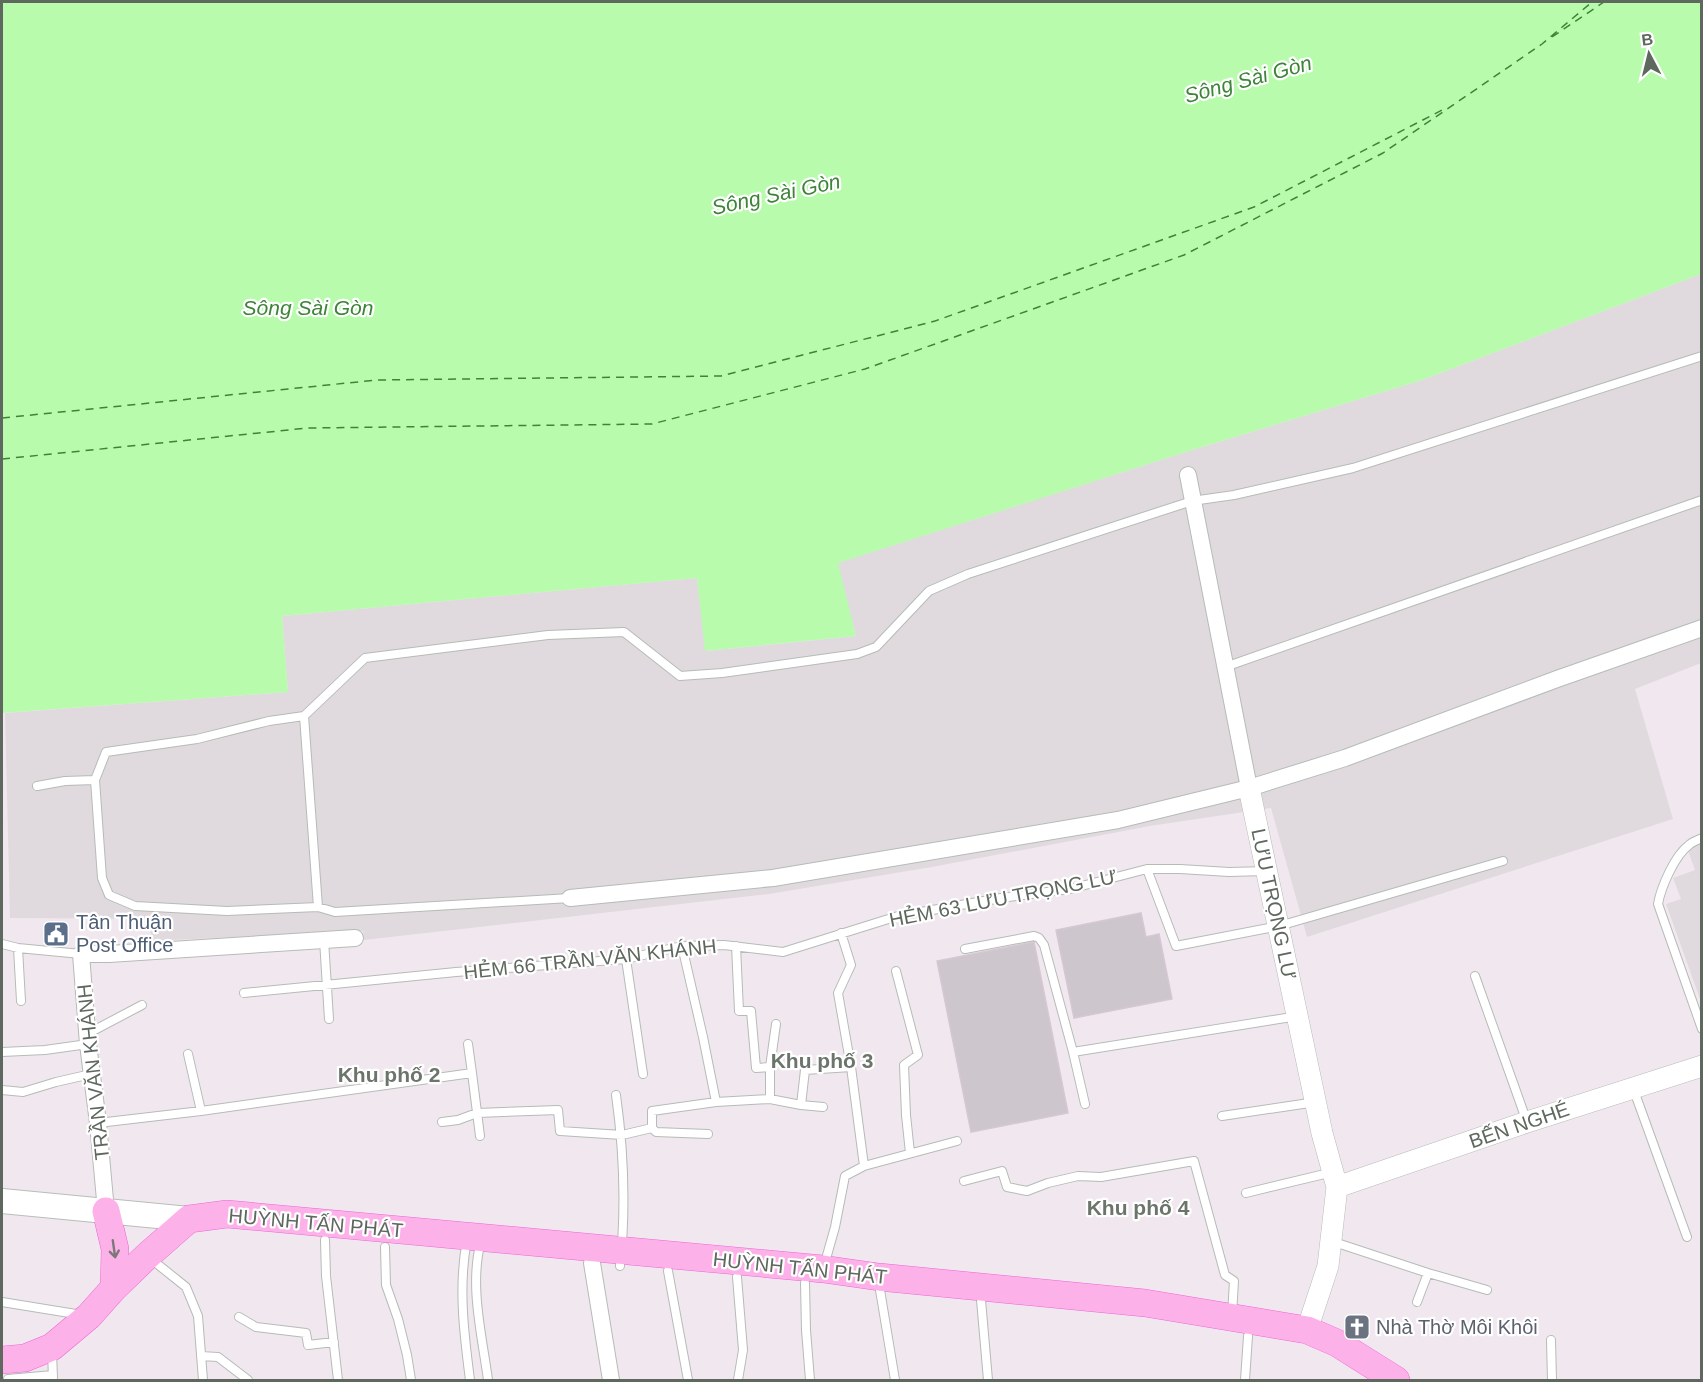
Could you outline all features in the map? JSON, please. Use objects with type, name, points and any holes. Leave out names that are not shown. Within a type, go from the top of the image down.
[{"type":"main road","name":"HUỲNH TẤN PHÁT","points":[[2,1201],[189,1219],[225,1231],[385,1246],[473,1244],[592,1263],[631,1259],[668,1271],[737,1277],[814,1276]]},
{"type":"main road","points":[[106,1211],[115,1249],[114,1288]]},
{"type":"main road","name":"HUỲNH TẤN PHÁT","points":[[189,1219],[227,1214],[473,1244],[880,1283],[1145,1303],[1304,1339],[1337,1343],[1396,1380]]},
{"type":"main road","points":[[5,1370],[25,1358],[52,1347],[89,1316],[114,1288],[189,1219]]},
{"type":"main road","name":"HUỲNH TẤN PHÁT","points":[[880,1283],[981,1300],[1139,1317],[1244,1324]]},
{"type":"main road","name":"HUỲNH TẤN PHÁT","points":[[1304,1339],[1368,1380]]},
{"type":"street","name":"LƯU TRỌNG LƯ","points":[[1188,475],[1249,788],[1316,1102],[1335,1179],[1328,1266],[1304,1339]]},
{"type":"street","points":[[570,898],[773,878],[1118,820],[1249,788],[1345,758],[1701,628]]},
{"type":"street","name":"TRẦN VĂN KHÁNH","points":[[106,1211],[81,954],[355,938]]},
{"type":"street","name":"BẾN NGHÉ","points":[[1335,1179],[1527,1122],[1701,1065]]},
{"type":"street","points":[[592,1263],[611,1380]]},
{"type":"lane","points":[[570,898],[335,912],[318,908],[227,911],[135,906],[110,895],[102,878],[95,780],[106,752],[197,739],[269,721],[304,716],[365,658],[548,635],[624,632],[680,676],[722,673],[857,654],[876,646],[890,634],[929,591],[968,574],[1192,501],[1234,495],[1353,468],[1701,356]]},
{"type":"lane","points":[[1225,667],[1701,500]]},
{"type":"lane","points":[[304,716],[318,908]]},
{"type":"lane","points":[[37,786],[65,781],[95,780]]},
{"type":"lane","points":[[1701,838],[1688,845],[1671,869],[1661,889],[1658,904],[1701,1029]]},
{"type":"lane","points":[[1147,869],[1176,946],[1279,926],[1503,861]]},
{"type":"lane","name":"HẺM 63 LƯU TRỌNG LƯ","points":[[783,952],[898,916],[1001,898],[1070,889],[1147,869],[1268,871]]},
{"type":"lane","points":[[841,933],[851,965],[838,993],[851,1066],[864,1166]]},
{"type":"lane","points":[[966,950],[1034,936],[1039,938],[1044,945],[1085,1104]]},
{"type":"lane","points":[[324,940],[329,1019]]},
{"type":"lane","points":[[2,944],[18,948],[81,954]]},
{"type":"lane","name":"HẺM 66 TRẦN VĂN KHÁNH","points":[[244,993],[626,959],[682,946],[724,945],[783,952]]},
{"type":"lane","points":[[682,946],[704,1036],[716,1102]]},
{"type":"lane","points":[[736,946],[739,1011],[752,1011],[756,1068],[770,1067]]},
{"type":"lane","points":[[18,948],[21,1001]]},
{"type":"lane","points":[[626,959],[643,1074]]},
{"type":"lane","points":[[896,971],[918,1055],[904,1065],[910,1153]]},
{"type":"lane","points":[[1475,976],[1527,1122]]},
{"type":"lane","points":[[2,1052],[45,1050],[88,1039],[142,1005]]},
{"type":"lane","points":[[1073,1052],[1299,1016]]},
{"type":"lane","points":[[770,1100],[770,1067],[776,1024]]},
{"type":"lane","points":[[468,1044],[480,1136]]},
{"type":"lane","points":[[188,1054],[201,1111]]},
{"type":"lane","points":[[801,1105],[805,1070],[851,1066]]},
{"type":"lane","points":[[2,1090],[23,1092],[91,1074]]},
{"type":"lane","points":[[98,1123],[472,1074]]},
{"type":"lane","points":[[1632,1088],[1687,1237]]},
{"type":"lane","points":[[616,1095],[622,1135],[624,1195],[631,1259]]},
{"type":"lane","points":[[708,1134],[656,1132],[652,1128],[652,1111],[716,1102],[770,1100],[823,1107]]},
{"type":"lane","points":[[1222,1116],[1316,1102]]},
{"type":"lane","points":[[442,1122],[458,1120],[477,1113],[558,1110],[560,1131],[622,1135],[652,1128]]},
{"type":"lane","points":[[810,1380],[806,1330],[814,1276],[834,1227],[844,1176],[864,1166],[957,1141]]},
{"type":"lane","points":[[964,1181],[1002,1171],[1007,1187],[1027,1191],[1078,1176],[1101,1177],[1194,1161],[1225,1275],[1234,1281],[1244,1324],[1245,1380]]},
{"type":"lane","points":[[1246,1192],[1335,1179]]},
{"type":"lane","points":[[325,1240],[326,1276],[338,1380]]},
{"type":"lane","points":[[1330,1241],[1487,1290]]},
{"type":"lane","points":[[470,1380],[462,1311],[473,1244]]},
{"type":"lane","points":[[473,1244],[476,1289],[488,1380]]},
{"type":"lane","points":[[385,1246],[386,1285],[398,1319],[411,1380]]},
{"type":"lane","points":[[147,1256],[186,1287],[198,1316],[203,1380]]},
{"type":"lane","points":[[668,1271],[688,1380]]},
{"type":"lane","points":[[1417,1302],[1428,1273]]},
{"type":"lane","points":[[737,1277],[743,1350],[738,1380]]},
{"type":"lane","points":[[880,1283],[895,1380]]},
{"type":"lane","points":[[981,1300],[988,1380]]},
{"type":"lane","points":[[2,1302],[89,1316]]},
{"type":"lane","points":[[239,1317],[256,1327],[306,1333],[308,1345],[334,1342]]},
{"type":"lane","points":[[1551,1340],[1552,1380]]},
{"type":"lane","points":[[5,1370],[53,1378],[52,1347]]},
{"type":"lane","points":[[201,1356],[218,1357],[248,1380]]},
{"type":"shaded area","points":[[1701,274],[1701,663],[1635,689],[1673,819],[1307,937],[1271,808],[1150,826],[932,867],[769,894],[364,940],[363,931],[151,941],[150,919],[10,918],[5,713],[288,692],[282,616],[697,578],[706,651],[856,636],[837,563],[1192,450],[1422,380]]},
{"type":"shaded area","points":[[1701,843],[1701,1002],[1666,904],[1681,899],[1673,878],[1695,870],[1687,848]]},
{"type":"water","name":"Sông Sài Gòn","points":[[2,2],[1701,2],[1701,274],[1422,380],[1192,450],[838,563],[856,636],[705,651],[697,578],[282,616],[288,692],[2,713]]},
{"type":"building","points":[[1141,913],[1146,937],[1159,934],[1172,999],[1074,1018],[1056,930]]},
{"type":"building","points":[[1034,942],[1068,1113],[971,1132],[937,961]]},
{"type":"ferry route","points":[[2,459],[308,428],[652,424],[865,369],[1184,255],[1383,153],[1542,44],[1592,2]]},
{"type":"ferry route","points":[[1552,37],[1604,2]]},
{"type":"ferry route","points":[[2,418],[377,380],[721,376],[935,321],[1254,207],[1446,108]]},
{"type":"place","name":"Tân Thuận Post Office","points":[[56,934]]},
{"type":"place","name":"Nhà Thờ Môi Khôi","points":[[1357,1327]]},
{"type":"district","name":"Khu phố 3","points":[[822,1060]]},
{"type":"district","name":"Khu phố 2","points":[[389,1074]]},
{"type":"district","name":"Khu phố 4","points":[[1138,1207]]}]
